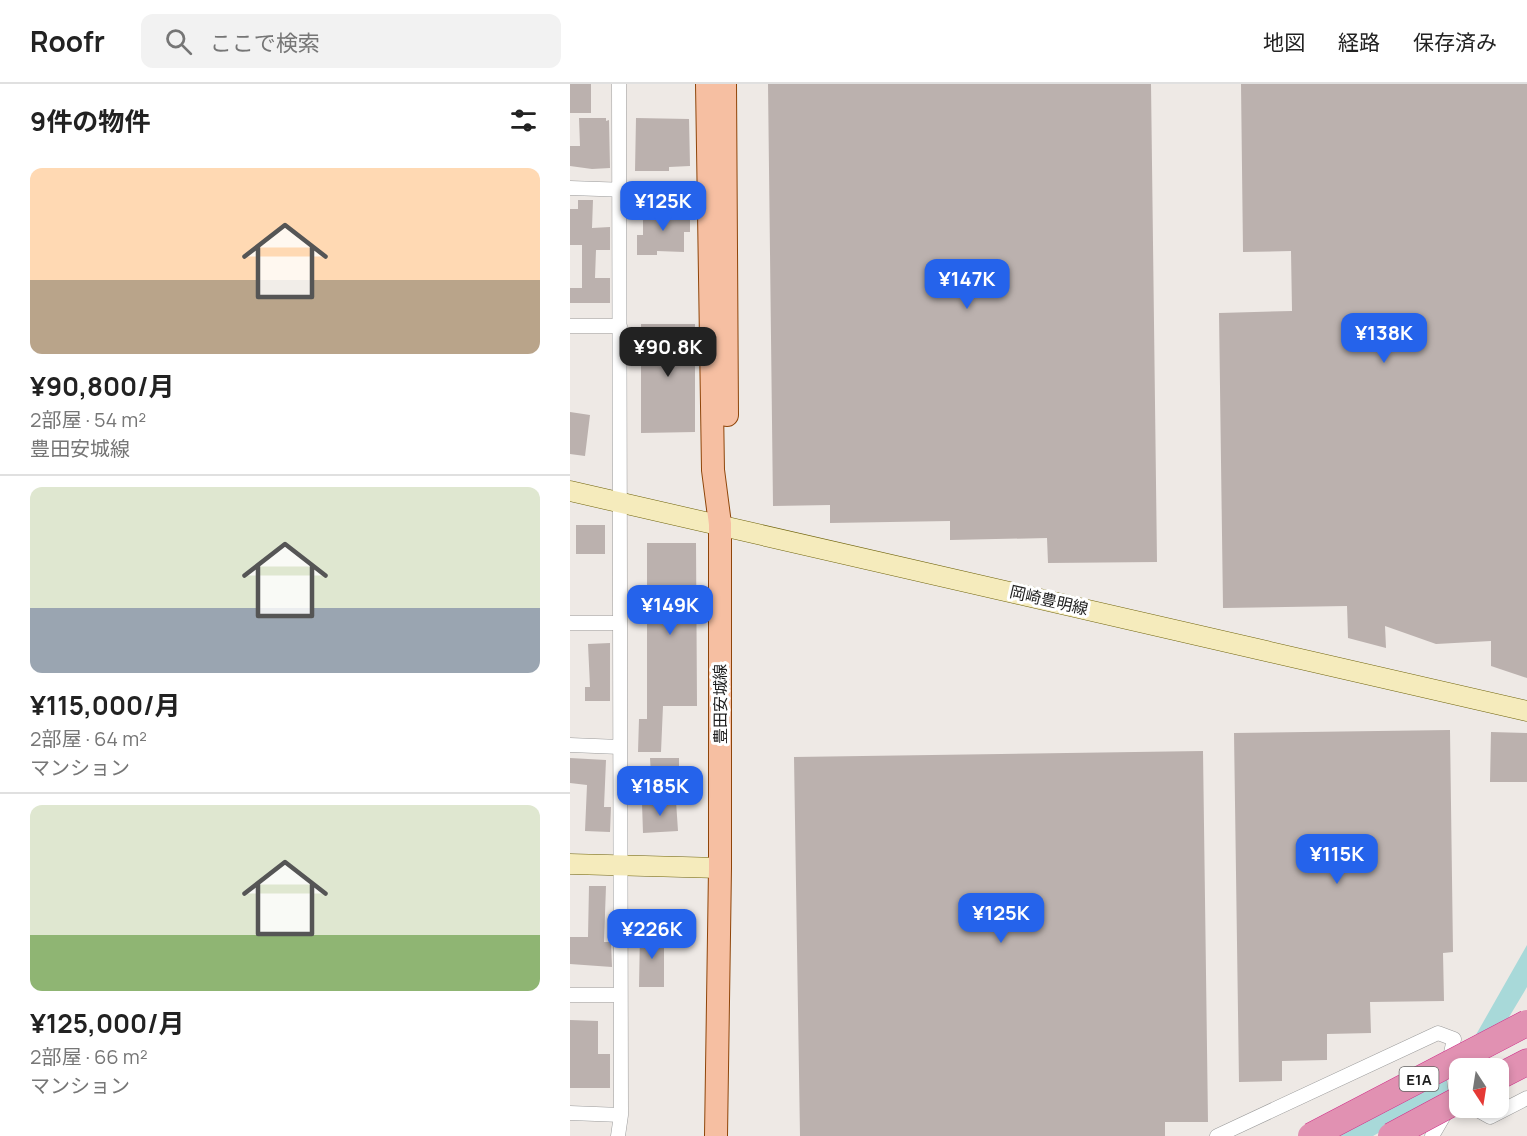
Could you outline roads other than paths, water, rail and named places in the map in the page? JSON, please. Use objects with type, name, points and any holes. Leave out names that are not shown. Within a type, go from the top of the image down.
[{"type":"highway","name":"E1A","points":[[1311,1136],[1527,1023]]},
{"type":"highway","points":[[1509,1071],[1527,1062]]},
{"type":"highway","name":"E1A","points":[[1390,1136],[1449,1101]]},
{"type":"main road","name":"豊田安城線","points":[[707,84],[717,193],[727,476],[720,524],[720,868],[716,1136]]},
{"type":"main road","name":"豊田安城線","points":[[717,193],[725,84]]},
{"type":"main road","name":"岡崎豊明線","points":[[570,491],[1527,711]]},
{"type":"main road","points":[[570,864],[720,868]]},
{"type":"street","points":[[618,1136],[621,1115],[619,84]]},
{"type":"street","points":[[570,188],[717,193]]},
{"type":"street","points":[[570,326],[620,326]]},
{"type":"street","points":[[570,622],[621,623]]},
{"type":"street","points":[[570,745],[620,747]]},
{"type":"street","points":[[570,994],[620,995]]},
{"type":"street","points":[[1217,1136],[1438,1033],[1454,1039],[1452,1058]]},
{"type":"street","points":[[1509,1107],[1527,1098]]},
{"type":"street","points":[[1432,1136],[1449,1110]]},
{"type":"street","points":[[570,1113],[621,1115]]},
{"type":"water","points":[[1527,945],[1527,987],[1483,1058],[1449,1058],[1449,1091],[1373,1136],[1331,1136],[1473,1040]]}]
